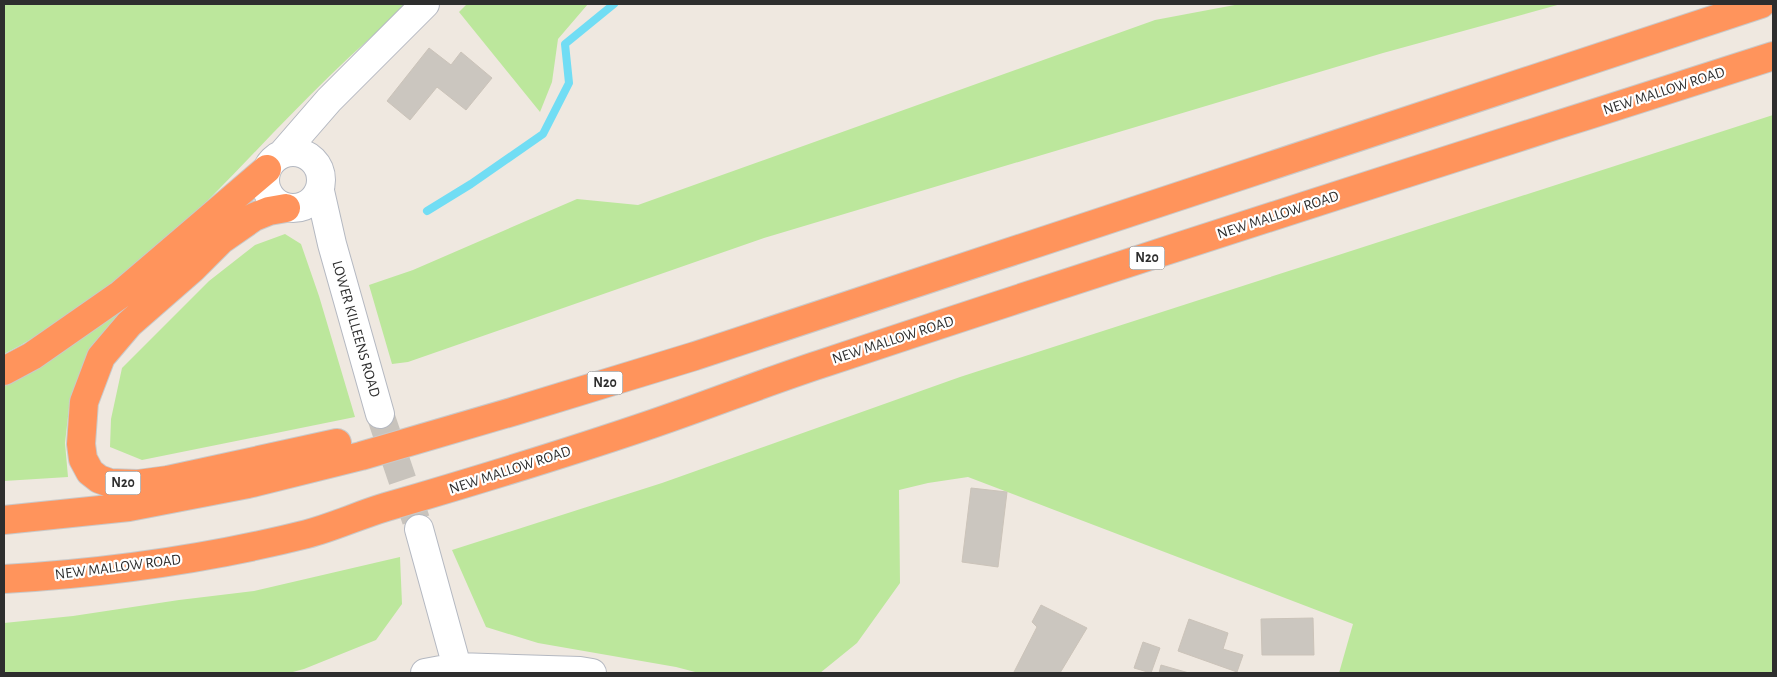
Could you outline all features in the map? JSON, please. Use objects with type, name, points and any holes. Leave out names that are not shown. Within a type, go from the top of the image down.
[{"type":"highway","name":"N20","points":[[4,520],[128,507],[248,484],[361,456],[515,411],[695,356],[1761,4]]},
{"type":"highway","name":"NEW MALLOW ROAD","points":[[4,579],[66,574],[170,561],[311,533],[646,426],[740,391],[956,320],[1773,56]]},
{"type":"highway","points":[[4,370],[32,356],[121,294],[275,161]]},
{"type":"highway","name":"N20","points":[[291,208],[269,211],[254,217],[221,240],[192,269],[129,324],[102,357],[84,402],[81,444],[83,459],[90,472],[99,479],[110,483],[138,484],[168,480],[386,434],[515,411]]},
{"type":"street","points":[[275,161],[295,151],[306,154],[315,161],[321,170],[322,181],[320,191],[306,206],[291,208],[275,202],[268,193],[265,181],[275,161],[329,100],[425,4]]},
{"type":"street","points":[[315,161],[329,100]]},
{"type":"street","name":"LOWER KILLEENS ROAD","points":[[320,191],[332,244],[380,414]]},
{"type":"street","name":"LOWER KILLEENS ROAD","points":[[291,208],[332,244]]},
{"type":"street","points":[[419,528],[457,668]]},
{"type":"street","points":[[425,673],[457,668],[580,671],[592,673]]},
{"type":"green space","points":[[4,4],[411,4],[378,31],[315,90],[163,244],[64,318],[4,354]]},
{"type":"green space","points":[[467,4],[588,4],[558,39],[552,82],[540,112],[459,12]]},
{"type":"green space","points":[[1240,4],[1561,4],[1383,53],[764,238],[408,362],[392,364],[369,285],[413,270],[577,199],[638,205],[1155,20]]},
{"type":"green space","points":[[1773,115],[1773,673],[1339,673],[1353,624],[968,477],[928,483],[899,490],[900,583],[857,643],[820,673],[699,673],[676,667],[538,643],[486,627],[452,550],[662,483],[960,377]]},
{"type":"green space","points":[[285,234],[301,244],[319,296],[355,417],[142,460],[110,447],[111,419],[122,368],[209,281],[255,245]]},
{"type":"green space","points":[[129,303],[86,365],[70,399],[65,443],[68,477],[4,481],[4,386],[60,351]]},
{"type":"green space","points":[[400,557],[402,604],[376,640],[304,669],[289,673],[4,673],[4,623],[73,616],[254,591]]},
{"type":"building","points":[[429,48],[451,65],[461,52],[492,78],[466,110],[437,87],[410,120],[387,101]]},
{"type":"building","points":[[971,488],[1007,492],[998,567],[962,562]]},
{"type":"building","points":[[1041,605],[1087,628],[1060,673],[1015,673],[1037,627],[1032,622]]},
{"type":"building","points":[[1313,618],[1314,655],[1262,655],[1261,619]]},
{"type":"building","points":[[1189,619],[1228,633],[1223,649],[1243,655],[1237,672],[1178,651]]},
{"type":"building","points":[[1143,642],[1160,648],[1151,673],[1134,668]]},
{"type":"building","points":[[1161,665],[1189,673],[1159,673]]},
{"type":"waterway","points":[[427,211],[471,184],[543,134],[569,83],[565,44],[614,4]]},
{"type":"tunnel","points":[[380,414],[419,529]]}]
